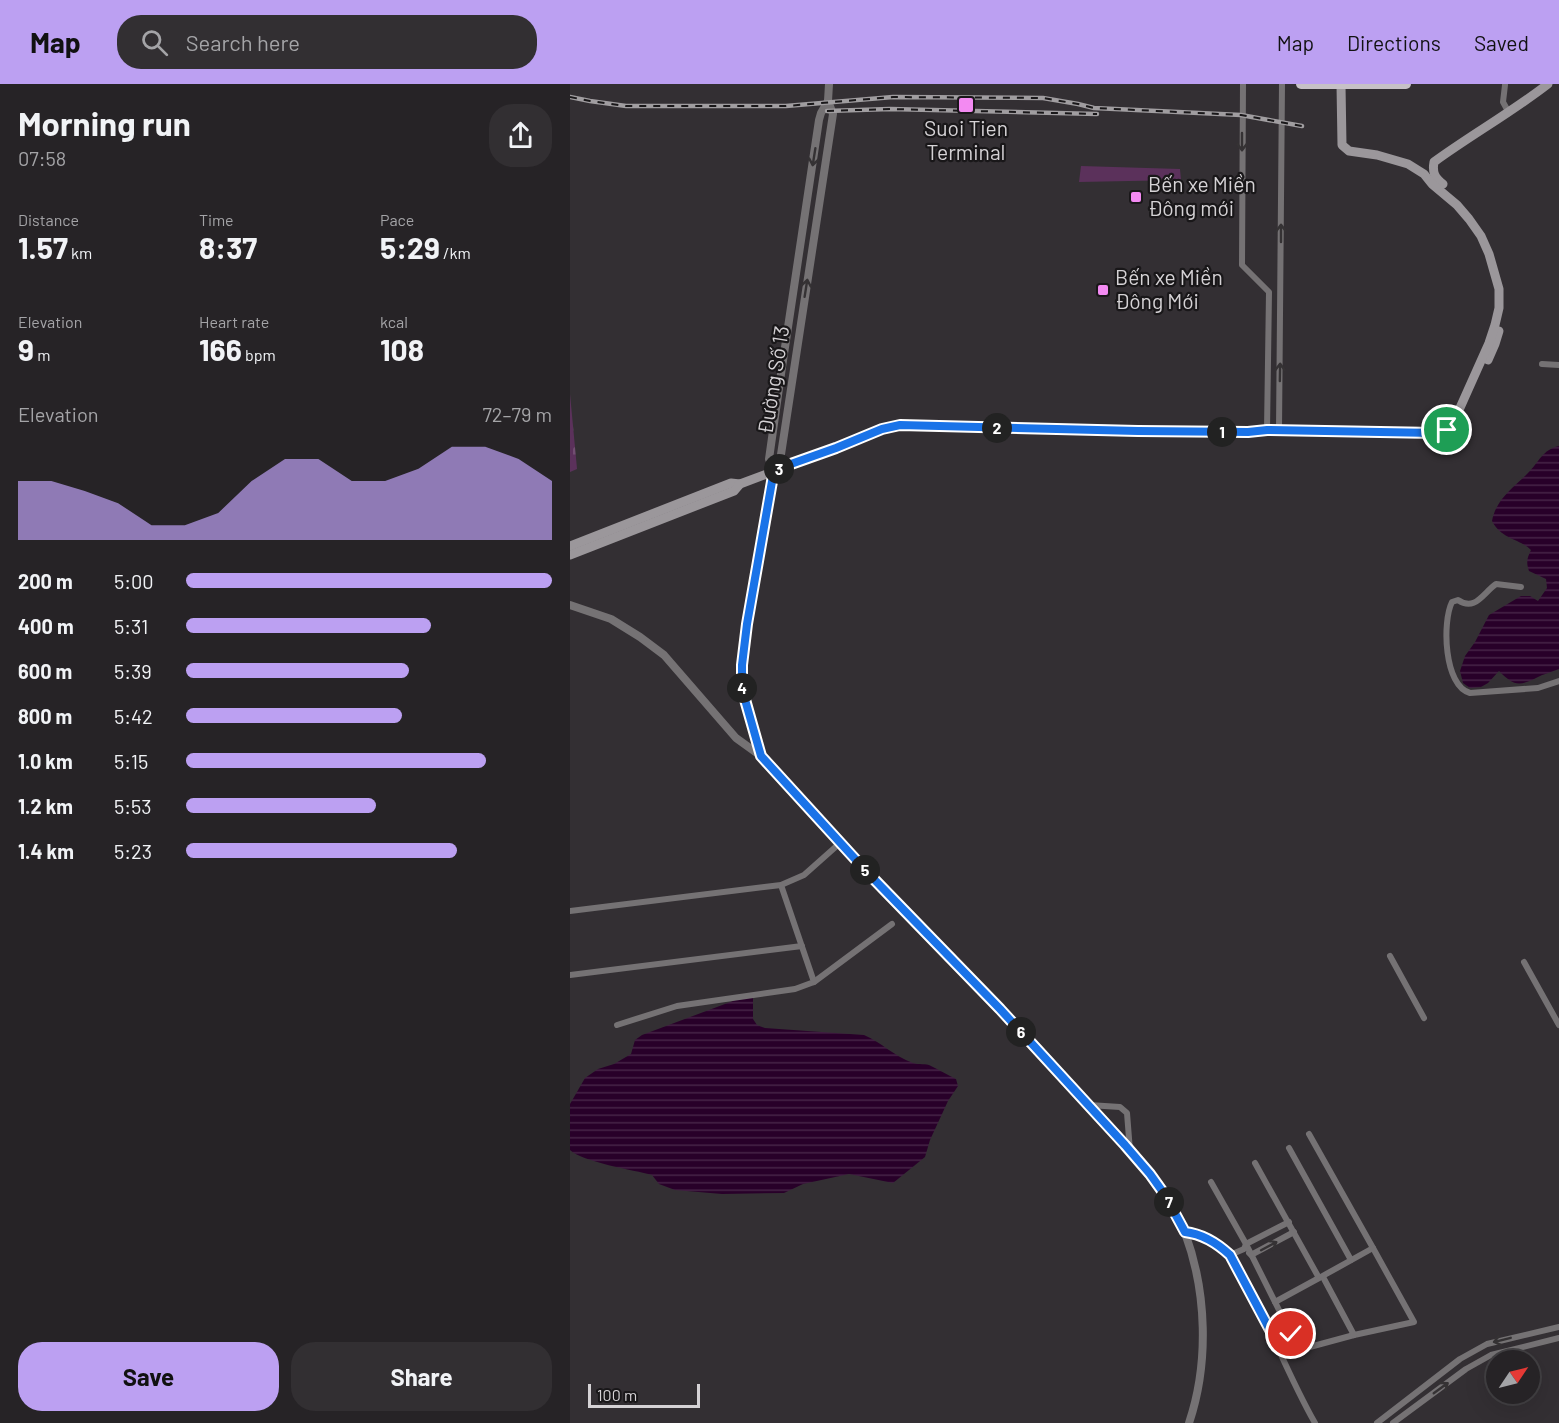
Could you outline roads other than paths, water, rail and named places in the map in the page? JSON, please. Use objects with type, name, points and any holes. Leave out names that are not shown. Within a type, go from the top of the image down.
[{"type":"highway","points":[[1301,84],[1406,84]]},
{"type":"main road","points":[[1248,432],[1266,436],[1436,439],[1450,435],[1456,428],[1496,344],[1504,309],[1504,289],[1497,261],[1485,233],[1461,200],[1436,179],[1432,171],[1434,162],[1509,113],[1548,84]]},
{"type":"main road","points":[[570,555],[734,491],[740,484],[774,470],[882,429],[900,425],[1114,431],[1248,432],[1279,430],[1435,433],[1447,430],[1452,425],[1496,325],[1499,289],[1489,254],[1481,236],[1457,205],[1424,174],[1408,164],[1377,155],[1349,151],[1342,145],[1341,85]]},
{"type":"main road","points":[[570,546],[731,483],[740,484]]},
{"type":"street","name":"Đường Số 13","points":[[774,470],[780,460],[832,114],[828,101],[829,84]]},
{"type":"street","points":[[1242,84],[1242,265],[1269,292],[1267,430]]},
{"type":"street","points":[[1279,430],[1282,84]]},
{"type":"street","points":[[1504,85],[1503,102],[1509,113]]},
{"type":"street","name":"Đường Số 13","points":[[774,470],[769,459],[804,219],[821,113],[828,101]]},
{"type":"street","points":[[804,219],[816,220]]},
{"type":"street","points":[[1542,364],[1559,365]]},
{"type":"street","points":[[761,756],[742,689],[742,665],[774,470]]},
{"type":"street","points":[[1521,587],[1496,584],[1475,602],[1466,605],[1455,600],[1450,606],[1447,623],[1447,651],[1456,682],[1461,689],[1470,693],[1538,688],[1559,681]]},
{"type":"street","points":[[570,605],[611,619],[664,655],[736,738],[761,756],[840,843],[1000,1009],[1150,1174],[1165,1195],[1185,1232],[1194,1263],[1201,1303],[1202,1361],[1189,1423]]},
{"type":"street","points":[[570,911],[781,885],[804,874],[840,843]]},
{"type":"street","points":[[781,885],[814,982]]},
{"type":"street","points":[[617,1025],[677,1006],[795,989],[814,982],[892,924]]},
{"type":"street","points":[[570,975],[802,946]]},
{"type":"street","points":[[1390,956],[1424,1018]]},
{"type":"street","points":[[1524,962],[1559,1025]]},
{"type":"street","points":[[1089,1105],[1120,1107],[1127,1113],[1130,1151]]},
{"type":"street","points":[[1211,1182],[1298,1344],[1306,1348],[1414,1322],[1309,1134]]},
{"type":"street","points":[[1289,1148],[1351,1260]]},
{"type":"street","points":[[1255,1162],[1354,1335]]},
{"type":"street","points":[[1230,1255],[1289,1222]]},
{"type":"street","points":[[1185,1232],[1201,1235],[1230,1255],[1270,1330],[1315,1423]]},
{"type":"street","points":[[1251,1255],[1294,1232]]},
{"type":"street","points":[[1275,1302],[1373,1248]]},
{"type":"street","points":[[1377,1423],[1460,1359],[1487,1344],[1559,1327]]},
{"type":"street","points":[[1270,1330],[1291,1334]]},
{"type":"street","points":[[1394,1423],[1466,1369],[1491,1355],[1559,1338]]},
{"type":"railway","points":[[570,97],[626,106],[786,106],[893,97],[1043,98],[1094,108],[1241,115],[1302,126]]},
{"type":"railway","points":[[827,111],[890,109],[1097,114]]},
{"type":"place","name":"Suoi Tien Terminal","points":[[966,105]]},
{"type":"place","name":"Bến xe Miền Đông mới","points":[[1136,197]]},
{"type":"place","name":"Bến xe Miền Đông Mới","points":[[1103,290]]}]
